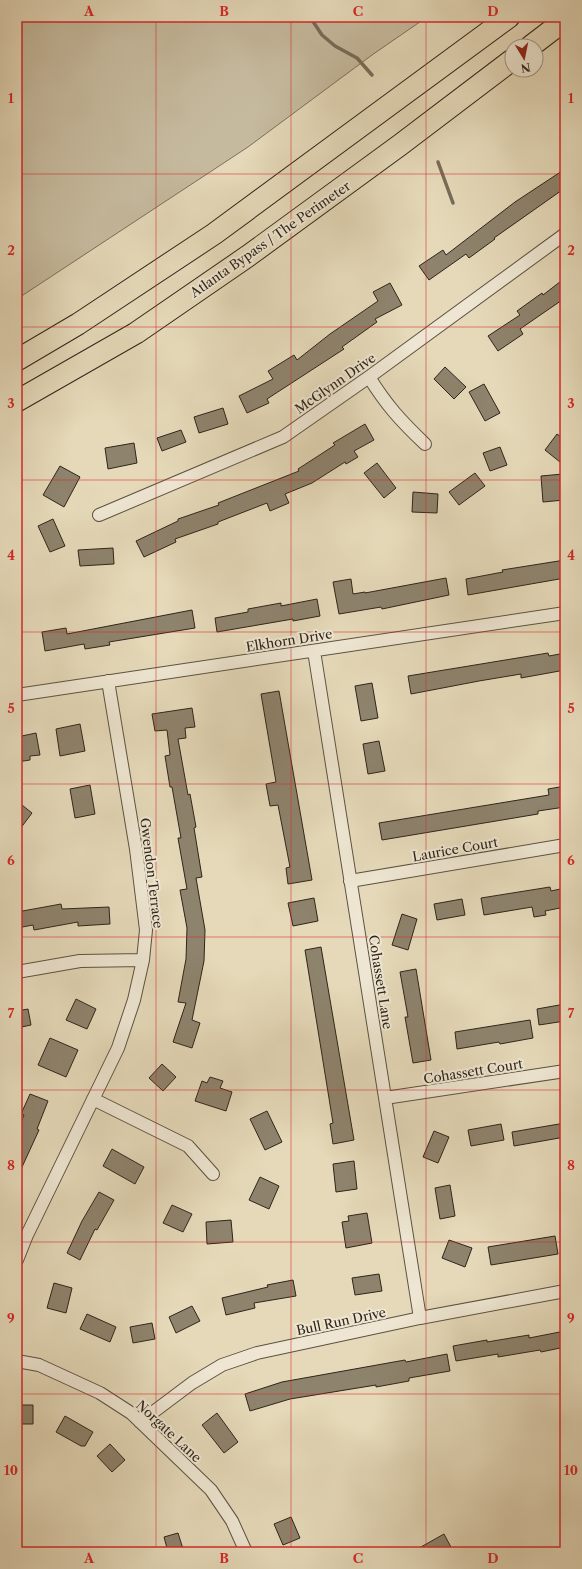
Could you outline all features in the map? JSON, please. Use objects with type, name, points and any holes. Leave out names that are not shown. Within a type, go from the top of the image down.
[{"type":"highway","points":[[17,360],[84,320],[214,234],[509,17]]},
{"type":"highway","points":[[541,38],[565,20]]},
{"type":"highway","name":"Atlanta Bypass / The Perimeter","points":[[17,401],[136,333],[248,256],[400,145],[504,66]]},
{"type":"street","name":"McGlynn Drive","points":[[99,515],[283,436],[369,377],[565,234]]},
{"type":"street","points":[[369,377],[385,402],[401,422],[425,444]]},
{"type":"street","name":"Elkhorn Drive","points":[[17,695],[565,612]]},
{"type":"street","name":"Cohassett Lane","points":[[314,650],[420,1318]]},
{"type":"street","name":"Gwendon Terrace","points":[[17,1260],[27,1235],[118,1048],[134,1000],[144,960],[146,930],[136,849],[108,681]]},
{"type":"street","name":"Laurice Court","points":[[350,881],[565,845]]},
{"type":"street","points":[[17,972],[80,961],[144,960]]},
{"type":"street","name":"Cohassett Court","points":[[385,1098],[565,1071]]},
{"type":"street","points":[[93,1099],[188,1146],[213,1174]]},
{"type":"street","name":"Bull Run Drive","points":[[140,1422],[192,1383],[222,1365],[239,1358],[274,1348],[420,1318],[565,1291]]},
{"type":"street","name":"Norgate Lane","points":[[17,1361],[39,1365],[100,1393],[131,1412],[211,1490],[232,1521],[246,1552]]},
{"type":"shaded area","points":[[17,17],[427,17],[372,55],[248,147],[17,299]]},
{"type":"building","points":[[565,169],[565,188],[494,238],[495,239],[469,258],[466,254],[429,280],[419,266],[443,250],[446,255],[515,202]]},
{"type":"building","points":[[565,278],[565,298],[520,329],[523,334],[498,351],[488,336],[520,315],[517,311],[542,293],[543,295]]},
{"type":"building","points":[[390,283],[402,305],[375,319],[377,322],[342,347],[344,349],[267,399],[269,403],[247,413],[239,396],[273,379],[268,371],[294,355],[297,360],[330,334],[378,301],[373,292]]},
{"type":"building","points":[[445,367],[466,387],[454,399],[434,379]]},
{"type":"building","points":[[484,384],[500,413],[485,421],[469,392]]},
{"type":"building","points":[[223,408],[228,424],[199,433],[194,417]]},
{"type":"building","points":[[365,424],[374,440],[354,451],[358,457],[346,464],[345,462],[312,483],[285,494],[289,503],[270,511],[267,503],[218,522],[218,524],[175,539],[176,542],[144,557],[136,541],[178,521],[178,519],[219,505],[218,503],[299,471],[298,469],[335,445],[333,443]]},
{"type":"building","points":[[181,430],[186,442],[162,451],[157,438]]},
{"type":"building","points":[[557,434],[565,440],[565,466],[545,450]]},
{"type":"building","points":[[134,443],[137,463],[108,469],[105,448]]},
{"type":"building","points":[[500,447],[507,465],[490,471],[483,453]]},
{"type":"building","points":[[377,463],[396,488],[384,498],[364,473]]},
{"type":"building","points":[[60,466],[80,477],[64,507],[43,495]]},
{"type":"building","points":[[475,473],[485,486],[459,505],[449,492]]},
{"type":"building","points":[[563,474],[564,500],[543,502],[541,476]]},
{"type":"building","points":[[413,492],[438,494],[437,513],[412,512]]},
{"type":"building","points":[[53,519],[65,546],[50,552],[38,526]]},
{"type":"building","points":[[113,548],[114,564],[80,566],[78,550]]},
{"type":"building","points":[[565,560],[565,578],[468,595],[466,579],[503,572],[502,570]]},
{"type":"building","points":[[446,578],[449,595],[382,609],[381,607],[339,614],[333,582],[351,579],[353,594]]},
{"type":"building","points":[[317,599],[320,616],[217,632],[215,618],[248,612],[248,609],[281,603],[281,606]]},
{"type":"building","points":[[192,610],[195,628],[109,642],[110,645],[85,649],[84,644],[45,651],[42,632],[66,628],[67,634]]},
{"type":"building","points":[[548,653],[549,656],[565,653],[565,670],[521,678],[521,674],[411,694],[408,676]]},
{"type":"building","points":[[372,683],[378,718],[361,721],[355,686]]},
{"type":"building","points":[[279,691],[312,880],[288,884],[286,868],[290,867],[278,805],[270,806],[266,784],[276,782],[261,694]]},
{"type":"building","points":[[192,708],[195,727],[185,728],[186,738],[178,739],[188,795],[190,794],[196,827],[194,828],[202,877],[196,878],[205,930],[204,961],[192,1020],[200,1023],[192,1048],[173,1042],[186,1003],[178,1002],[186,959],[187,928],[180,890],[187,889],[178,838],[181,838],[165,756],[170,755],[167,730],[155,731],[152,714]]},
{"type":"building","points":[[80,724],[85,751],[60,756],[56,729]]},
{"type":"building","points":[[36,733],[40,755],[30,756],[30,760],[17,762],[17,737]]},
{"type":"building","points":[[379,741],[385,771],[368,774],[363,744]]},
{"type":"building","points":[[90,785],[95,814],[75,818],[70,789]]},
{"type":"building","points":[[565,786],[565,807],[538,811],[538,814],[382,840],[379,823],[549,795],[548,789]]},
{"type":"building","points":[[17,801],[32,813],[17,833]]},
{"type":"building","points":[[550,887],[551,891],[565,888],[565,907],[545,911],[546,915],[534,917],[532,907],[484,915],[481,898]]},
{"type":"building","points":[[314,898],[318,921],[293,926],[288,903]]},
{"type":"building","points":[[462,899],[465,915],[437,920],[434,904]]},
{"type":"building","points":[[61,904],[62,909],[109,907],[110,924],[78,926],[78,922],[34,930],[33,925],[17,928],[17,912]]},
{"type":"building","points":[[402,914],[417,919],[408,950],[392,945]]},
{"type":"building","points":[[321,947],[354,1140],[333,1144],[330,1124],[333,1123],[305,950]]},
{"type":"building","points":[[416,969],[431,1060],[413,1063],[405,1017],[408,1017],[400,972]]},
{"type":"building","points":[[76,999],[96,1009],[87,1029],[66,1020]]},
{"type":"building","points":[[565,1004],[565,1021],[539,1025],[537,1009]]},
{"type":"building","points":[[28,1009],[31,1025],[17,1028],[17,1011]]},
{"type":"building","points":[[530,1020],[533,1038],[500,1044],[499,1042],[457,1049],[455,1032]]},
{"type":"building","points":[[50,1038],[78,1050],[66,1077],[38,1065]]},
{"type":"building","points":[[162,1064],[176,1077],[163,1091],[149,1078]]},
{"type":"building","points":[[210,1077],[223,1081],[220,1088],[232,1092],[226,1111],[195,1101],[202,1081],[207,1083]]},
{"type":"building","points":[[30,1094],[48,1101],[37,1129],[39,1130],[17,1178],[17,1130],[24,1115],[21,1114]]},
{"type":"building","points":[[267,1111],[282,1142],[265,1150],[250,1119]]},
{"type":"building","points":[[565,1123],[565,1137],[514,1146],[512,1132]]},
{"type":"building","points":[[501,1124],[504,1140],[471,1146],[468,1130]]},
{"type":"building","points":[[434,1131],[449,1137],[438,1163],[423,1157]]},
{"type":"building","points":[[112,1149],[144,1167],[135,1184],[103,1166]]},
{"type":"building","points":[[354,1161],[357,1189],[336,1192],[333,1164]]},
{"type":"building","points":[[260,1177],[279,1186],[269,1209],[249,1200]]},
{"type":"building","points":[[450,1185],[455,1216],[440,1219],[435,1188]]},
{"type":"building","points":[[99,1192],[114,1200],[97,1230],[95,1229],[80,1260],[67,1253],[82,1221]]},
{"type":"building","points":[[172,1205],[192,1214],[183,1232],[163,1223]]},
{"type":"building","points":[[367,1213],[372,1243],[346,1248],[342,1222],[349,1221],[348,1216]]},
{"type":"building","points":[[231,1220],[233,1242],[207,1244],[206,1222]]},
{"type":"building","points":[[555,1236],[558,1254],[491,1265],[488,1247]]},
{"type":"building","points":[[449,1240],[472,1248],[465,1267],[442,1258]]},
{"type":"building","points":[[379,1274],[382,1291],[355,1295],[352,1278]]},
{"type":"building","points":[[293,1280],[296,1296],[254,1303],[255,1308],[226,1315],[222,1298],[268,1287],[267,1285]]},
{"type":"building","points":[[54,1283],[72,1288],[66,1313],[47,1308]]},
{"type":"building","points":[[192,1306],[200,1321],[176,1333],[169,1317]]},
{"type":"building","points":[[87,1314],[116,1327],[110,1342],[80,1329]]},
{"type":"building","points":[[152,1323],[155,1339],[133,1343],[130,1327]]},
{"type":"building","points":[[565,1331],[565,1347],[541,1352],[540,1350],[498,1357],[498,1354],[456,1361],[453,1346],[529,1335],[529,1338]]},
{"type":"building","points":[[447,1354],[450,1371],[409,1378],[409,1381],[290,1399],[250,1411],[245,1394],[282,1382]]},
{"type":"building","points":[[17,1405],[33,1405],[33,1424],[17,1424]]},
{"type":"building","points":[[217,1413],[238,1442],[224,1453],[202,1425]]},
{"type":"building","points":[[65,1416],[93,1432],[85,1446],[81,1446],[56,1432]]},
{"type":"building","points":[[110,1444],[125,1460],[112,1472],[97,1456]]},
{"type":"building","points":[[291,1517],[300,1538],[283,1545],[274,1524]]},
{"type":"building","points":[[178,1533],[184,1552],[168,1552],[164,1537]]},
{"type":"building","points":[[444,1534],[452,1549],[447,1552],[412,1552]]},
{"type":"waterway","points":[[310,17],[322,35],[335,46],[357,58],[372,75]]},
{"type":"waterway","points":[[438,162],[453,203]]}]
